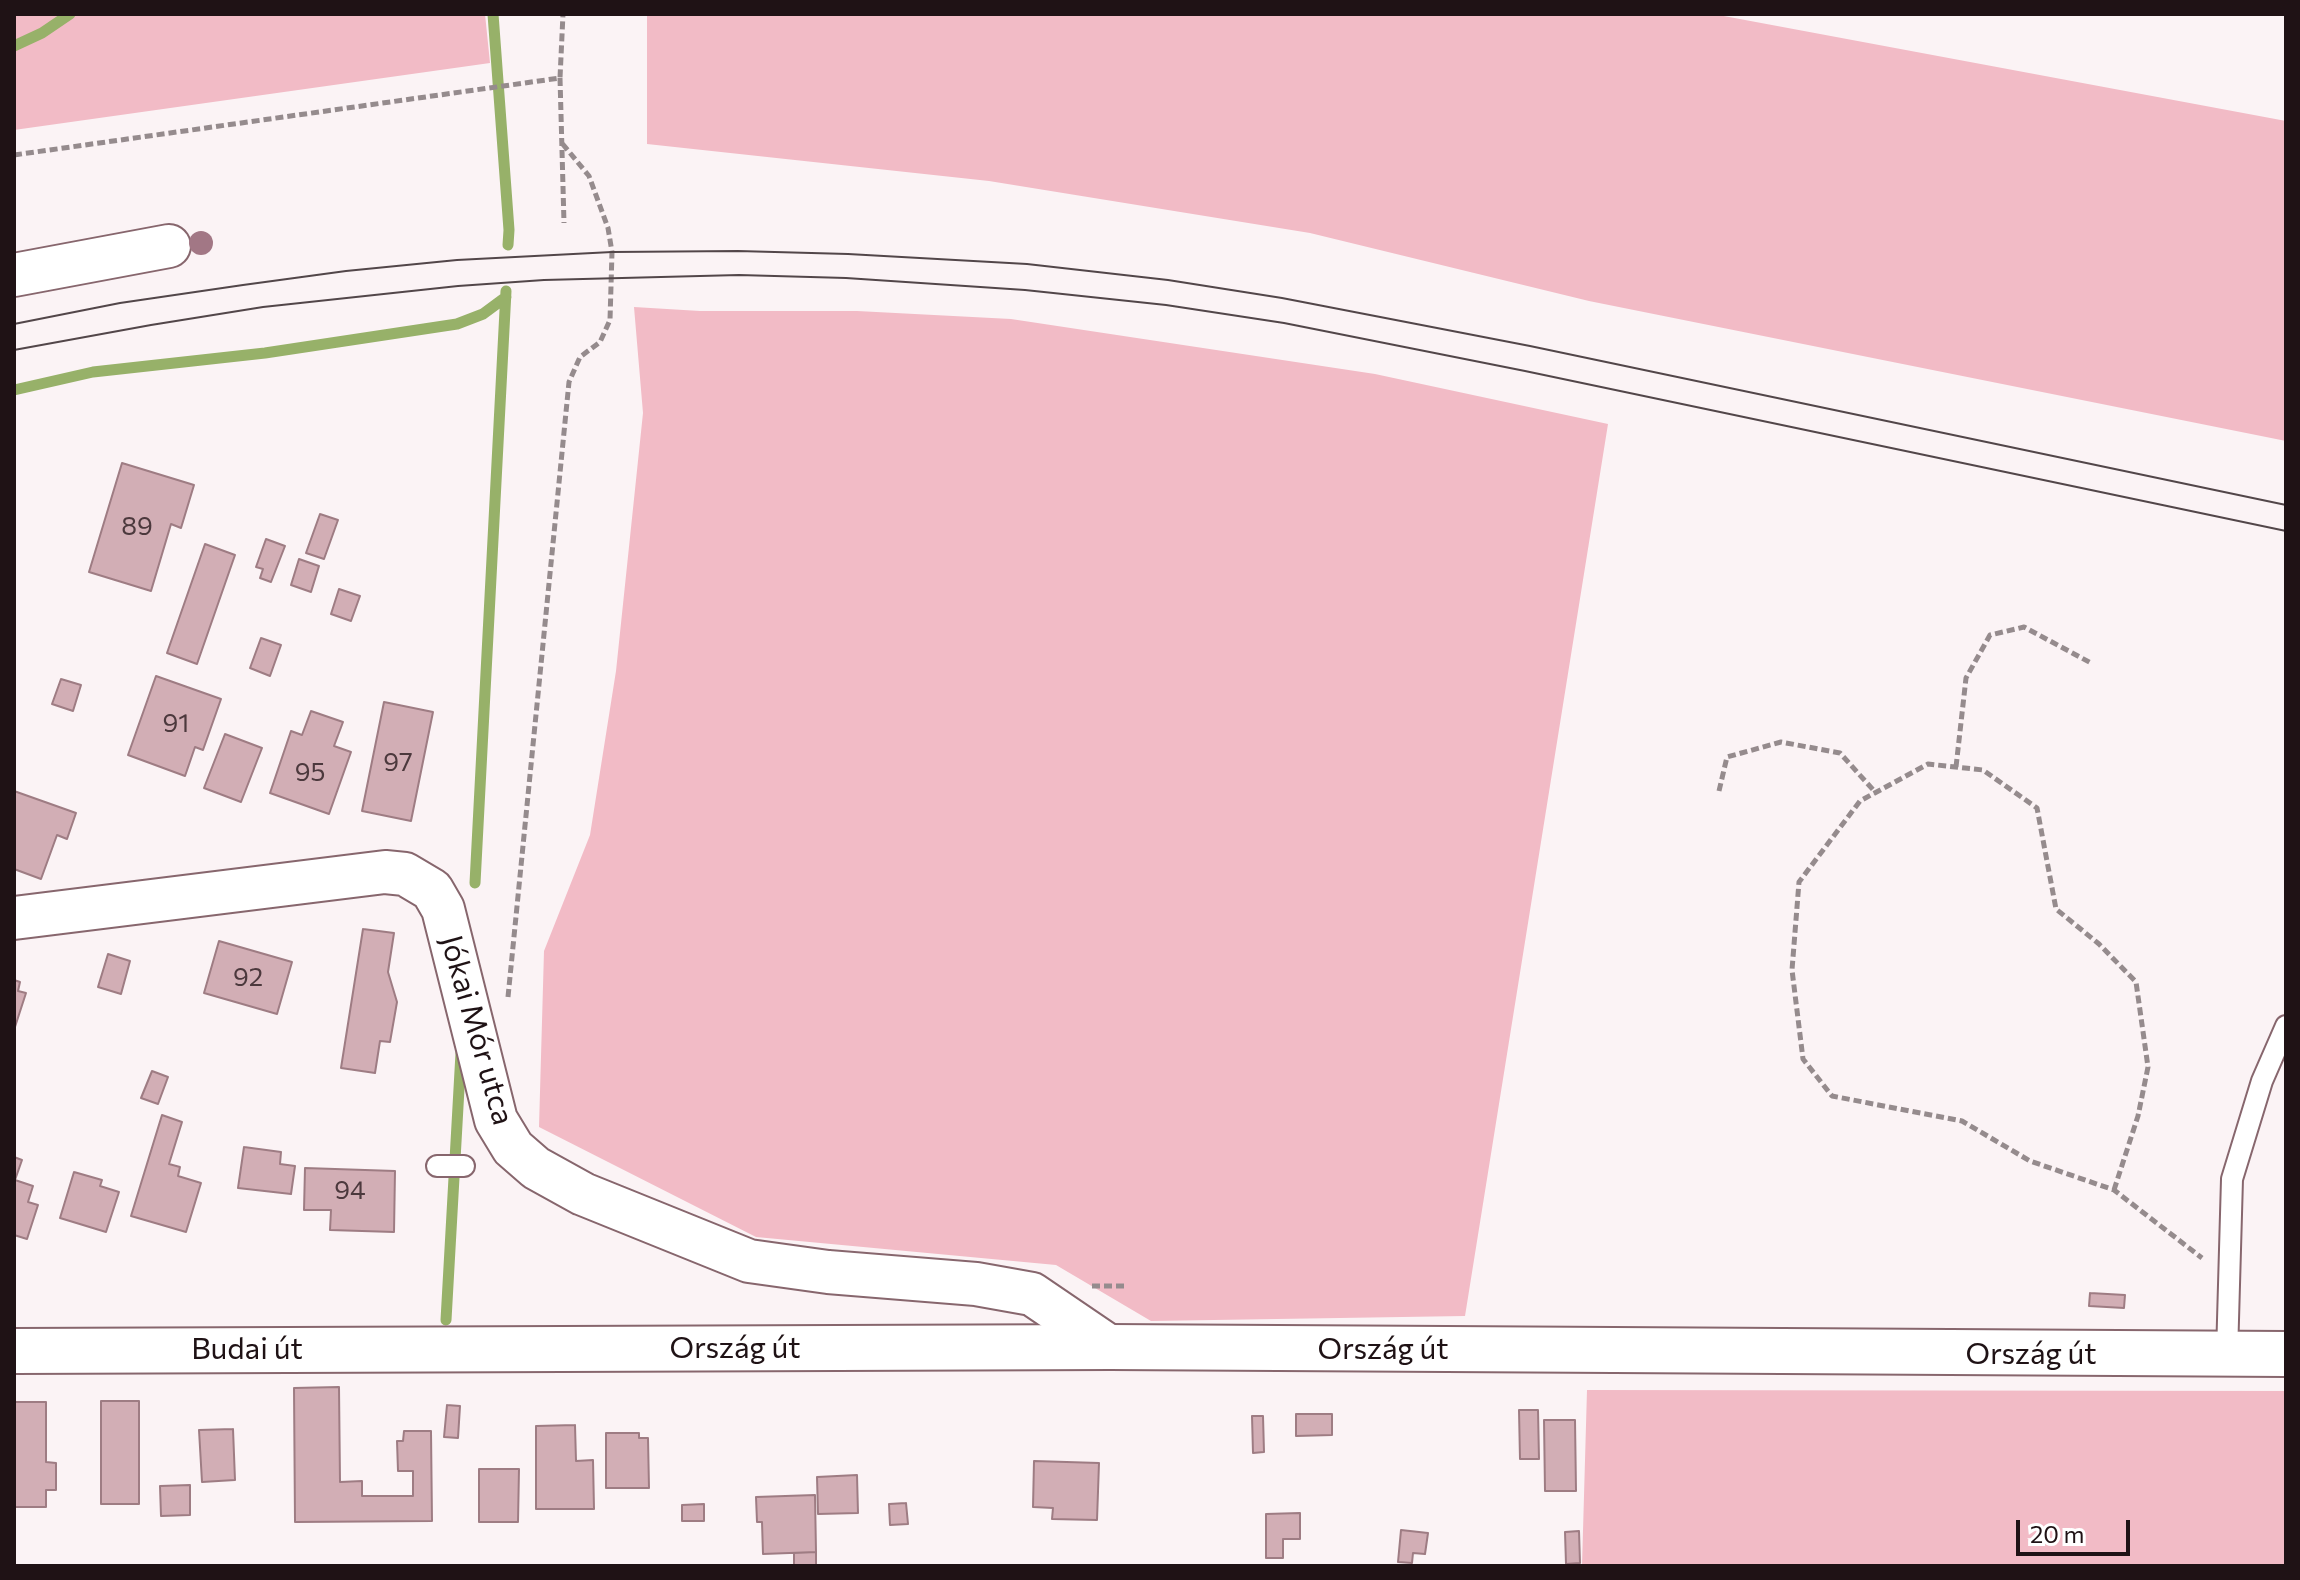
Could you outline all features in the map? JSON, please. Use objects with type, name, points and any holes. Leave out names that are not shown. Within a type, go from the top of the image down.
[{"type":"main road","name":"Ország út","points":[[480,1349],[1110,1347],[2286,1354]]},
{"type":"main road","name":"Budai út","points":[[14,1351],[480,1349]]},
{"type":"street","points":[[14,275],[169,246]]},
{"type":"street","name":"Jókai Mór utca","points":[[14,918],[385,872],[405,874],[432,890],[443,909],[496,1120],[513,1148],[536,1168],[583,1194],[749,1261],[828,1272],[976,1284],[1032,1294],[1110,1347]]},
{"type":"lane","points":[[2227,1355],[2232,1179],[2262,1081],[2286,1026]]},
{"type":"lane","points":[[437,1166],[464,1166]]},
{"type":"path","points":[[563,14],[560,78],[564,223]]},
{"type":"path","points":[[14,155],[560,78]]},
{"type":"path","points":[[507,1010],[569,382],[580,357],[600,342],[610,320],[612,252],[608,228],[589,176],[561,142]]},
{"type":"path","points":[[1956,767],[1966,678],[1990,635],[2024,627],[2091,663]]},
{"type":"path","points":[[1719,791],[1727,757],[1781,742],[1840,753],[1876,793]]},
{"type":"path","points":[[2114,1190],[2138,1116],[2148,1067],[2136,982],[2099,944],[2056,909],[2037,808],[1983,770],[1928,764],[1860,801],[1799,882],[1792,970],[1803,1059],[1832,1096],[1962,1121],[2030,1161],[2114,1190],[2228,1278]]},
{"type":"shaded area","points":[[14,14],[485,14],[490,63],[14,130]]},
{"type":"shaded area","points":[[647,14],[1713,14],[2286,121],[2286,441],[1589,301],[1310,233],[989,181],[647,144]]},
{"type":"shaded area","points":[[634,307],[700,311],[857,311],[1011,319],[1375,374],[1608,424],[1465,1316],[1151,1321],[1056,1265],[756,1237],[539,1127],[544,951],[590,835],[616,671],[643,413]]},
{"type":"shaded area","points":[[1587,1390],[2286,1391],[2286,1566],[1582,1566]]},
{"type":"building","points":[[122,463],[194,485],[181,528],[171,524],[151,591],[89,572]]},
{"type":"building","points":[[320,514],[338,520],[324,559],[306,553]]},
{"type":"building","points":[[266,539],[285,546],[271,582],[260,578],[263,569],[256,567]]},
{"type":"building","points":[[205,544],[235,555],[197,664],[167,653]]},
{"type":"building","points":[[299,559],[319,566],[311,592],[291,585]]},
{"type":"building","points":[[339,589],[360,596],[351,621],[331,614]]},
{"type":"building","points":[[261,638],[281,645],[270,676],[250,668]]},
{"type":"building","points":[[156,676],[221,699],[203,750],[195,747],[185,776],[128,755]]},
{"type":"building","points":[[61,679],[81,685],[73,711],[52,704]]},
{"type":"building","points":[[384,702],[433,712],[411,821],[362,811]]},
{"type":"building","points":[[311,711],[343,722],[334,746],[351,752],[329,814],[270,793],[291,731],[302,735]]},
{"type":"building","points":[[225,734],[262,748],[241,802],[204,788]]},
{"type":"building","points":[[14,791],[76,813],[67,839],[57,835],[41,879],[14,869]]},
{"type":"building","points":[[363,929],[394,933],[388,972],[397,1002],[390,1042],[380,1041],[375,1073],[341,1068]]},
{"type":"building","points":[[219,941],[292,962],[277,1014],[204,993]]},
{"type":"building","points":[[108,954],[130,961],[121,994],[98,987]]},
{"type":"building","points":[[14,980],[20,982],[18,991],[26,993],[14,1030]]},
{"type":"building","points":[[152,1071],[168,1077],[158,1104],[141,1098]]},
{"type":"building","points":[[162,1115],[182,1122],[169,1164],[180,1167],[178,1176],[201,1183],[186,1232],[131,1216]]},
{"type":"building","points":[[244,1147],[281,1152],[280,1164],[295,1166],[291,1194],[238,1188]]},
{"type":"building","points":[[14,1157],[22,1160],[15,1180],[33,1186],[28,1202],[38,1205],[27,1239],[14,1235]]},
{"type":"building","points":[[305,1168],[395,1171],[394,1232],[330,1230],[331,1210],[304,1210]]},
{"type":"building","points":[[74,1172],[102,1180],[100,1186],[119,1192],[106,1232],[60,1218]]},
{"type":"building","points":[[2090,1293],[2125,1295],[2124,1308],[2089,1306]]},
{"type":"building","points":[[339,1387],[340,1482],[362,1481],[362,1496],[413,1496],[413,1471],[398,1471],[397,1441],[403,1441],[404,1431],[431,1431],[432,1521],[295,1522],[294,1388]]},
{"type":"building","points":[[101,1401],[139,1401],[139,1504],[101,1504]]},
{"type":"building","points":[[14,1402],[46,1402],[46,1462],[56,1463],[56,1490],[46,1490],[46,1507],[14,1507]]},
{"type":"building","points":[[447,1405],[460,1406],[458,1438],[444,1437]]},
{"type":"building","points":[[1519,1410],[1538,1410],[1539,1459],[1520,1459]]},
{"type":"building","points":[[1296,1414],[1332,1414],[1332,1435],[1296,1436]]},
{"type":"building","points":[[1252,1416],[1263,1416],[1264,1452],[1253,1453]]},
{"type":"building","points":[[1544,1420],[1575,1420],[1576,1491],[1545,1491]]},
{"type":"building","points":[[575,1425],[576,1461],[593,1460],[594,1509],[536,1509],[536,1426]]},
{"type":"building","points":[[233,1429],[235,1480],[202,1482],[199,1430]]},
{"type":"building","points":[[606,1433],[639,1433],[639,1438],[648,1438],[649,1488],[606,1488]]},
{"type":"building","points":[[1034,1461],[1099,1463],[1097,1520],[1052,1519],[1053,1508],[1033,1507]]},
{"type":"building","points":[[479,1469],[519,1469],[518,1522],[479,1522]]},
{"type":"building","points":[[857,1475],[858,1513],[818,1514],[817,1477]]},
{"type":"building","points":[[190,1485],[190,1515],[161,1516],[160,1486]]},
{"type":"building","points":[[815,1495],[816,1552],[763,1554],[762,1522],[757,1522],[756,1497]]},
{"type":"building","points":[[906,1503],[908,1524],[890,1525],[889,1504]]},
{"type":"building","points":[[704,1504],[704,1521],[682,1521],[682,1505]]},
{"type":"building","points":[[1300,1513],[1300,1539],[1283,1539],[1283,1558],[1266,1558],[1266,1514]]},
{"type":"building","points":[[1401,1530],[1428,1533],[1425,1554],[1413,1553],[1412,1563],[1398,1562]]},
{"type":"building","points":[[1579,1531],[1580,1563],[1566,1564],[1565,1532]]},
{"type":"building","points":[[816,1552],[816,1566],[794,1566],[794,1553]]},
{"type":"waterway","points":[[14,46],[42,33],[70,14]]},
{"type":"waterway","points":[[493,14],[508,245]]},
{"type":"waterway","points":[[475,883],[506,291]]},
{"type":"waterway","points":[[14,390],[93,372],[265,353],[457,324],[483,314],[506,297]]},
{"type":"waterway","points":[[446,1320],[461,1053]]},
{"type":"tram line","points":[[14,324],[120,303],[243,285],[457,260],[612,252],[738,251],[1027,264],[1168,280],[1282,298],[1530,346],[2286,505]]},
{"type":"tram line","points":[[14,350],[263,307],[544,280],[739,275],[846,278],[1025,290],[1166,305],[1284,323],[2286,531]]}]
